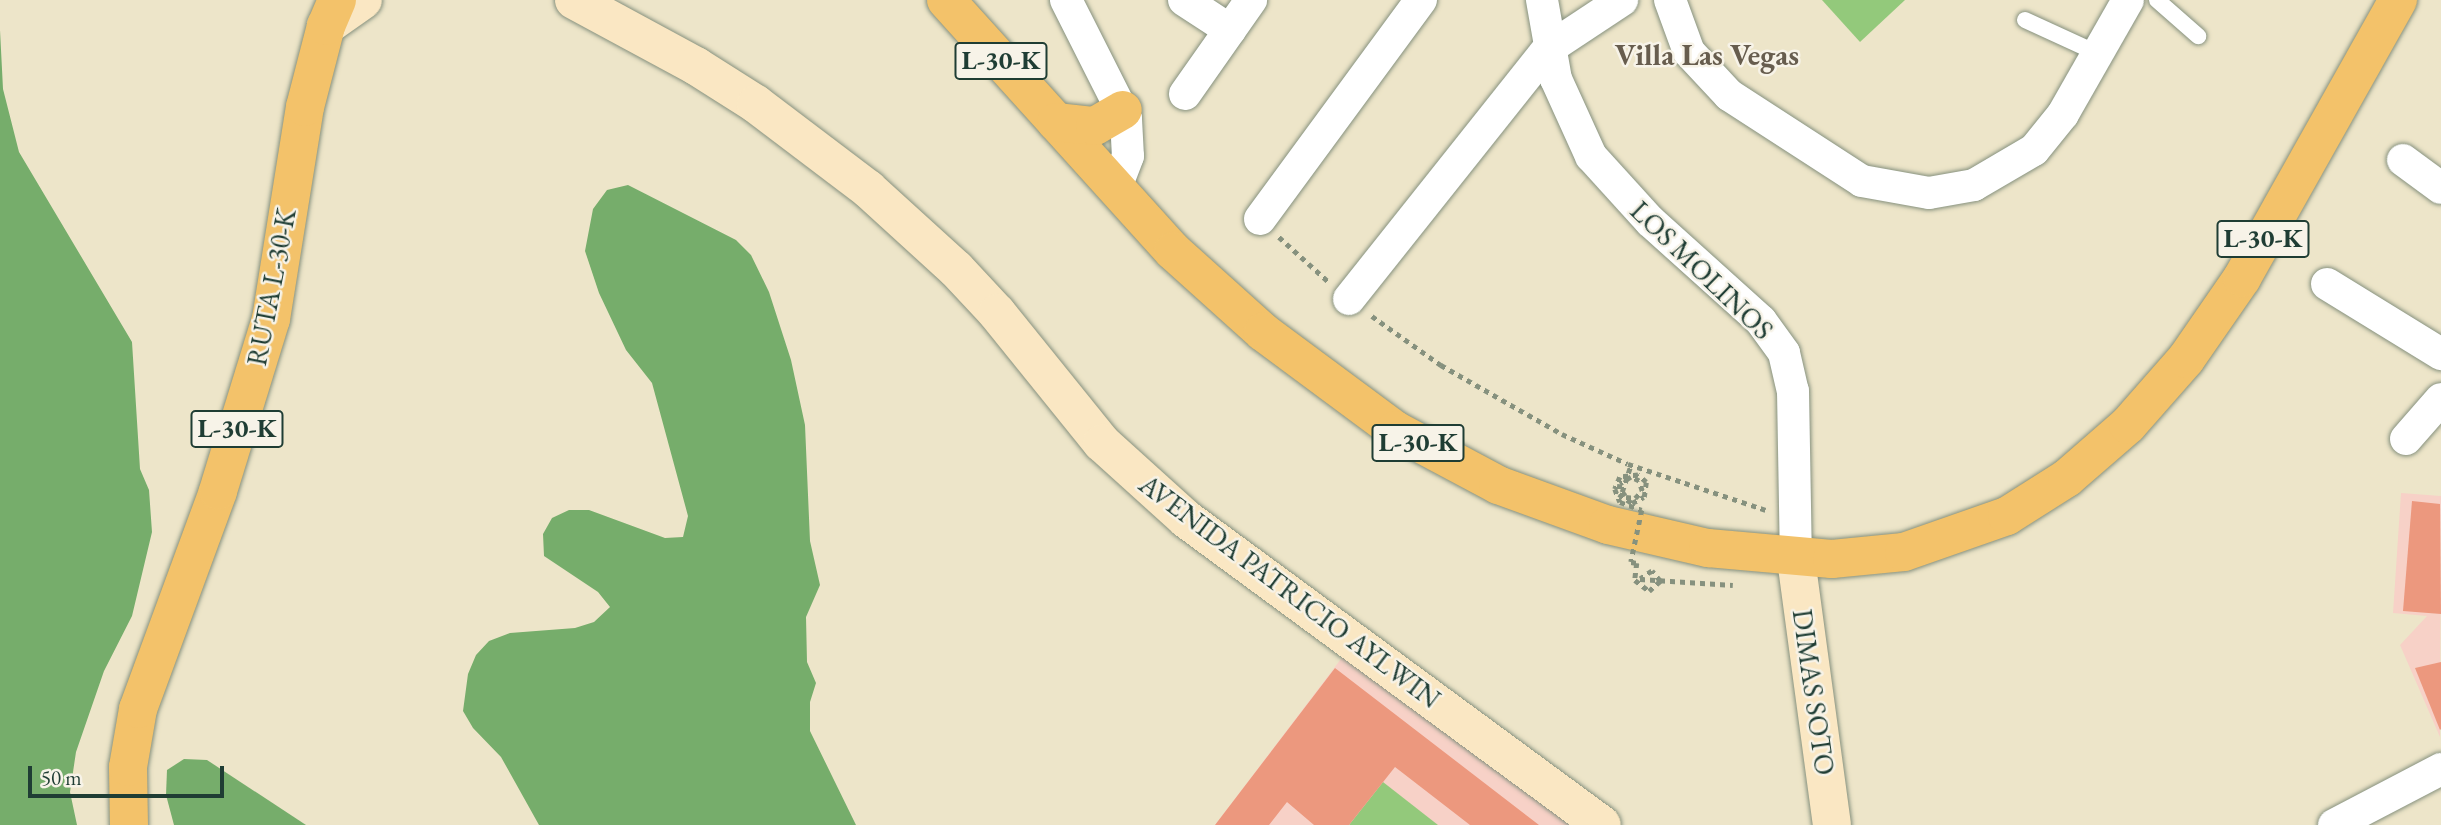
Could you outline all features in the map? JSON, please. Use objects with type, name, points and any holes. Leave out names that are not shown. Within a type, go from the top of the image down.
[{"type":"main road","name":"L-30-K","points":[[946,0],[1117,185],[1174,251],[1263,332],[1346,397],[1446,459],[1509,489],[1608,525],[1708,548],[1796,559],[1892,554],[1973,531],[2038,499],[2104,448],[2158,393],[2216,319],[2398,0]]},
{"type":"main road","name":"RUTA L-30-K","points":[[129,825],[128,767],[136,719],[218,491],[271,319],[295,158],[331,13]]},
{"type":"main road","points":[[1056,122],[1095,126],[1123,110]]},
{"type":"street","points":[[331,13],[363,0]]},
{"type":"street","name":"AVENIDA PATRICIO AYLWIN","points":[[574,0],[696,66],[859,182],[956,269],[997,313],[1102,443],[1186,519],[1602,825]]},
{"type":"street","points":[[1066,0],[1123,110],[1128,156],[1117,185]]},
{"type":"street","points":[[1184,0],[1230,30]]},
{"type":"street","points":[[1185,94],[1251,0]]},
{"type":"street","points":[[1260,219],[1421,0]]},
{"type":"street","name":"LOS MOLINOS","points":[[1542,0],[1548,49],[1566,107],[1605,176],[1760,321],[1784,352],[1793,391],[1796,559]]},
{"type":"street","points":[[1349,299],[1548,49],[1622,0]]},
{"type":"street","points":[[1670,0],[1689,52],[1729,95],[1862,181],[1907,192],[1974,185],[2015,165],[2049,133],[2099,54],[2128,0]]},
{"type":"street","points":[[2403,160],[2441,188]]},
{"type":"street","points":[[2326,284],[2441,354]]},
{"type":"street","points":[[2406,439],[2441,398]]},
{"type":"street","name":"DIMAS SOTO","points":[[1796,559],[1832,825]]},
{"type":"street","points":[[2334,825],[2441,769]]},
{"type":"lane","points":[[2157,0],[2198,36]]},
{"type":"lane","points":[[2025,20],[2099,54]]},
{"type":"path","points":[[1260,219],[1349,299],[1441,365],[1497,399],[1631,465],[1760,510],[1795,513]]},
{"type":"path","points":[[1631,465],[1622,492],[1626,497],[1635,498],[1642,491],[1639,481],[1631,477],[1620,484],[1619,495],[1632,503],[1644,497],[1646,482],[1639,475],[1620,477],[1615,489],[1620,502],[1642,510],[1631,562],[1637,564],[1635,580],[1649,591],[1660,581],[1652,571],[1640,579]]},
{"type":"shaded area","points":[[2401,493],[2441,496],[2440,737],[2400,645],[2427,616],[2393,613]]},
{"type":"shaded area","points":[[1347,651],[1570,825],[1215,825]]},
{"type":"green space","points":[[1822,0],[1905,0],[1860,42]]},
{"type":"green space","points":[[0,30],[3,89],[19,152],[132,342],[140,469],[149,490],[152,532],[132,616],[104,671],[76,752],[70,792],[77,825],[0,825]]},
{"type":"green space","points":[[628,185],[736,240],[751,255],[769,292],[791,360],[805,425],[810,541],[820,585],[806,617],[807,662],[816,683],[810,702],[810,731],[856,825],[539,825],[501,757],[473,728],[463,711],[468,674],[476,655],[489,641],[510,633],[575,628],[594,622],[610,607],[598,592],[544,556],[543,534],[552,518],[569,510],[589,510],[665,538],[683,537],[688,516],[652,383],[626,350],[599,293],[585,251],[593,209],[607,190]]},
{"type":"green space","points":[[184,759],[207,760],[306,825],[174,825],[166,795],[167,770]]},
{"type":"green space","points":[[1383,782],[1438,825],[1349,825]]},
{"type":"building","points":[[2412,501],[2440,504],[2441,614],[2403,611]]},
{"type":"building","points":[[2441,662],[2441,729],[2440,730],[2415,668]]},
{"type":"building","points":[[1335,668],[1539,825],[1470,825],[1395,767],[1349,825],[1314,825],[1287,802],[1269,825],[1215,825]]},
{"type":"district","name":"Villa Las Vegas","points":[[1707,55]]}]
